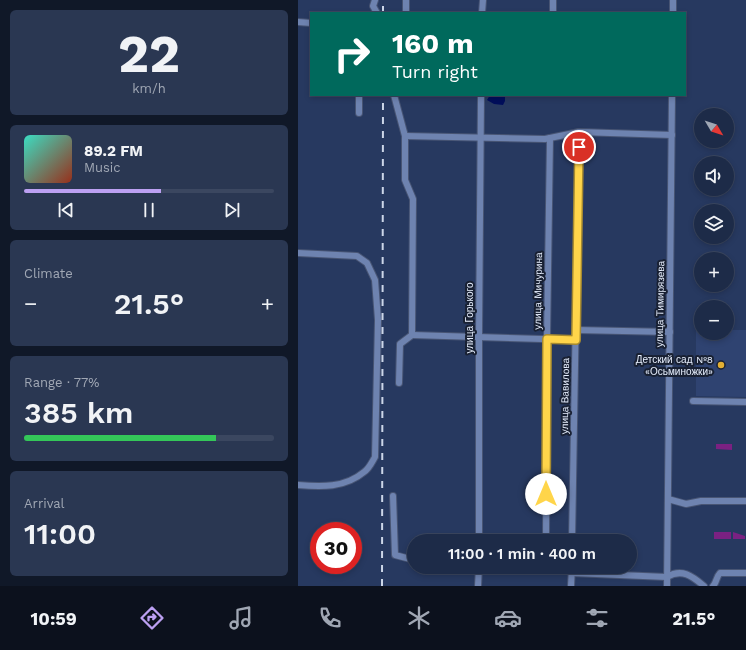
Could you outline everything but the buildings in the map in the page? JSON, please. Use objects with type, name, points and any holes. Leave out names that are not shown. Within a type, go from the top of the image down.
[{"type":"street","points":[[375,0],[373,6],[376,12]]},
{"type":"street","points":[[406,0],[406,12]]},
{"type":"street","points":[[482,0],[482,12]]},
{"type":"street","points":[[553,12],[554,0]]},
{"type":"street","points":[[673,0],[673,12]]},
{"type":"street","points":[[298,22],[310,23]]},
{"type":"street","points":[[358,113],[359,96]]},
{"type":"street","points":[[394,96],[406,136],[405,180],[413,199],[412,334]]},
{"type":"street","name":"улица Горького","points":[[479,534],[481,96]]},
{"type":"street","name":"улица Тимирязева","points":[[667,586],[672,96]]},
{"type":"street","points":[[406,136],[545,139],[579,132],[672,135]]},
{"type":"street","name":"улица Вавилова","points":[[572,534],[579,132]]},
{"type":"street","name":"улица Мичурина","points":[[546,534],[550,138]]},
{"type":"street","points":[[298,253],[357,256],[367,263],[375,280],[378,320],[375,457],[365,472],[347,483],[325,487],[298,485]]},
{"type":"street","points":[[576,330],[670,332]]},
{"type":"street","points":[[399,383],[400,344],[412,334],[576,340]]},
{"type":"street","points":[[693,401],[746,402]]},
{"type":"street","points":[[393,496],[395,555],[407,558]]},
{"type":"street","points":[[668,499],[686,504],[702,501],[746,501]]},
{"type":"street","points":[[626,574],[667,577],[673,574],[683,573],[692,576],[704,586]]},
{"type":"street","points":[[713,586],[716,583],[717,576],[720,573],[746,573]]},
{"type":"street","points":[[478,586],[479,574]]},
{"type":"street","points":[[571,586],[572,574]]},
{"type":"shaded area","points":[[489,96],[505,96],[503,105],[494,104],[487,100]]},
{"type":"shaded area","name":"Детский сад №8 «Осьминожки»","points":[[734,330],[746,330],[746,397],[696,396],[696,340],[734,340]]},
{"type":"shaded area","points":[[716,444],[732,444],[732,450],[716,449]]},
{"type":"shaded area","points":[[714,532],[731,532],[731,539],[714,539]]},
{"type":"shaded area","points":[[733,532],[745,536],[745,539],[733,539]]},
{"type":"railway","points":[[383,0],[383,12]]},
{"type":"railway","points":[[382,586],[383,96]]},
{"type":"place","name":"Детский сад №8 «Осьминожки»","points":[[721,365]]},
{"type":"route","points":[[546,494],[547,339],[576,340],[579,147]]}]
